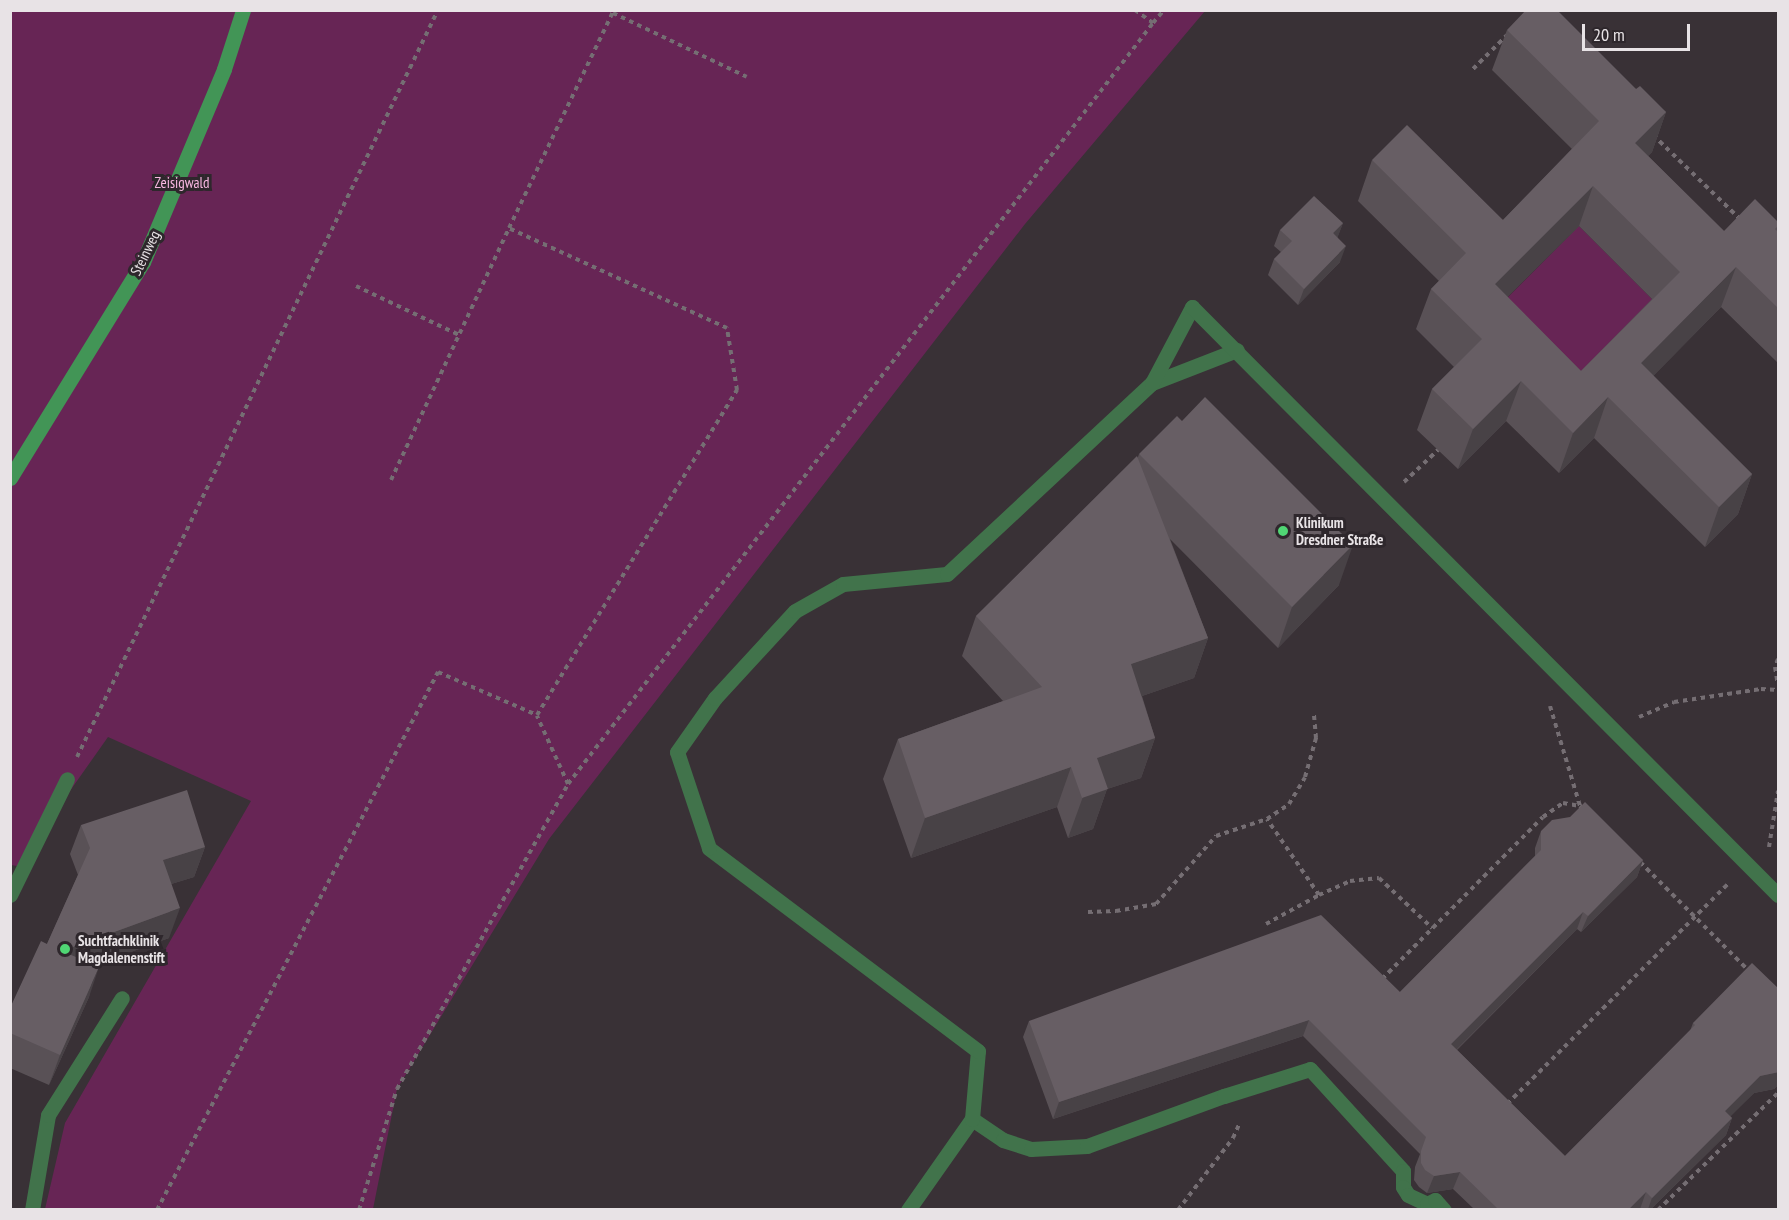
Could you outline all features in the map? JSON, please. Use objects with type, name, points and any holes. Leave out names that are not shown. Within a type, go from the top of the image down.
[{"type":"street","name":"Steinweg","points":[[10,478],[143,262],[224,69],[243,10]]},
{"type":"lane","points":[[908,1209],[972,1119],[978,1051],[709,848],[677,752],[715,698],[795,611],[843,585],[948,574],[1152,383],[1192,307],[1387,500],[1779,896]]},
{"type":"lane","points":[[1152,383],[1237,350]]},
{"type":"lane","points":[[10,895],[67,779]]},
{"type":"lane","points":[[32,1209],[48,1114],[122,999]]},
{"type":"lane","points":[[972,1119],[1003,1140],[1031,1149],[1087,1146],[1224,1096],[1310,1070],[1403,1171],[1403,1187],[1408,1196],[1427,1204],[1435,1200],[1444,1209]]},
{"type":"path","points":[[67,779],[438,10]]},
{"type":"path","points":[[1136,10],[1153,23]]},
{"type":"path","points":[[358,1209],[397,1089],[568,784],[1164,10]]},
{"type":"path","points":[[391,480],[509,228],[614,12],[747,77]]},
{"type":"path","points":[[1473,69],[1512,30]]},
{"type":"path","points":[[1645,127],[1745,224]]},
{"type":"path","points":[[509,228],[727,328],[737,390],[537,716]]},
{"type":"path","points":[[356,286],[459,335]]},
{"type":"path","points":[[1387,500],[1438,450]]},
{"type":"path","points":[[1779,659],[1775,667],[1779,685]]},
{"type":"path","points":[[1548,662],[1546,693],[1580,806],[1588,814]]},
{"type":"path","points":[[157,1209],[438,672],[537,716],[568,784]]},
{"type":"path","points":[[1639,717],[1674,702],[1761,689],[1779,690]]},
{"type":"path","points":[[1088,912],[1116,911],[1156,904],[1216,836],[1267,819],[1289,804],[1305,777],[1316,738],[1314,714]]},
{"type":"path","points":[[1769,847],[1779,791]]},
{"type":"path","points":[[1377,984],[1543,817],[1563,803],[1580,806]]},
{"type":"path","points":[[1267,819],[1319,895]]},
{"type":"path","points":[[1638,861],[1696,915],[1750,972]]},
{"type":"path","points":[[1506,1105],[1749,865]]},
{"type":"path","points":[[1266,924],[1350,881],[1378,878],[1432,928]]},
{"type":"path","points":[[1658,1209],[1779,1093]]},
{"type":"path","points":[[1178,1209],[1233,1138],[1240,1122]]},
{"type":"green space","name":"Zeisigwald","points":[[11,11],[1205,11],[1025,224],[549,839],[397,1089],[373,1209],[45,1209],[65,1123],[251,801],[108,737],[17,866],[11,865]]},
{"type":"green space","points":[[1579,226],[1665,312],[1567,411],[1481,324]]},
{"type":"building","points":[[1526,10],[1557,10],[1636,89],[1640,86],[1666,112],[1635,143],[1724,231],[1755,199],[1779,223],[1775,229],[1779,233],[1779,309],[1736,267],[1641,363],[1752,474],[1719,507],[1608,397],[1573,433],[1521,381],[1473,429],[1432,389],[1482,339],[1431,289],[1466,253],[1372,160],[1407,125],[1503,220],[1599,121],[1507,30]],"holes":[[[1593,186],[1680,272],[1581,371],[1495,284]]]},
{"type":"building","points":[[1314,196],[1343,223],[1333,233],[1346,246],[1304,289],[1274,259],[1292,241],[1280,230]]},
{"type":"building","points":[[1205,397],[1353,545],[1292,607],[1139,454],[1177,416],[1182,421]]},
{"type":"building","points":[[1137,456],[1208,638],[1131,664],[1155,738],[1097,758],[1108,789],[1082,798],[1071,767],[925,818],[898,739],[1042,687],[976,616]]},
{"type":"building","name":"Suchtfachklinik Magdalenenstift","points":[[187,790],[205,847],[163,860],[180,908],[62,951],[99,967],[60,1055],[10,1033],[10,1008],[41,941],[47,944],[90,848],[81,825]]},
{"type":"building","points":[[1585,802],[1643,860],[1588,916],[1583,912],[1451,1044],[1565,1156],[1695,1025],[1693,1023],[1752,963],[1779,989],[1779,1072],[1760,1076],[1725,1111],[1732,1118],[1652,1198],[1646,1192],[1629,1209],[1498,1209],[1460,1172],[1434,1176],[1425,1170],[1421,1163],[1421,1151],[1426,1137],[1309,1020],[1059,1102],[1029,1021],[1321,915],[1400,992],[1541,850],[1541,831],[1552,820],[1570,817]]},
{"type":"place","name":"Klinikum Dresdner Straße","points":[[1283,531]]},
{"type":"place","name":"Suchtfachklinik Magdalenenstift","points":[[65,949]]}]
